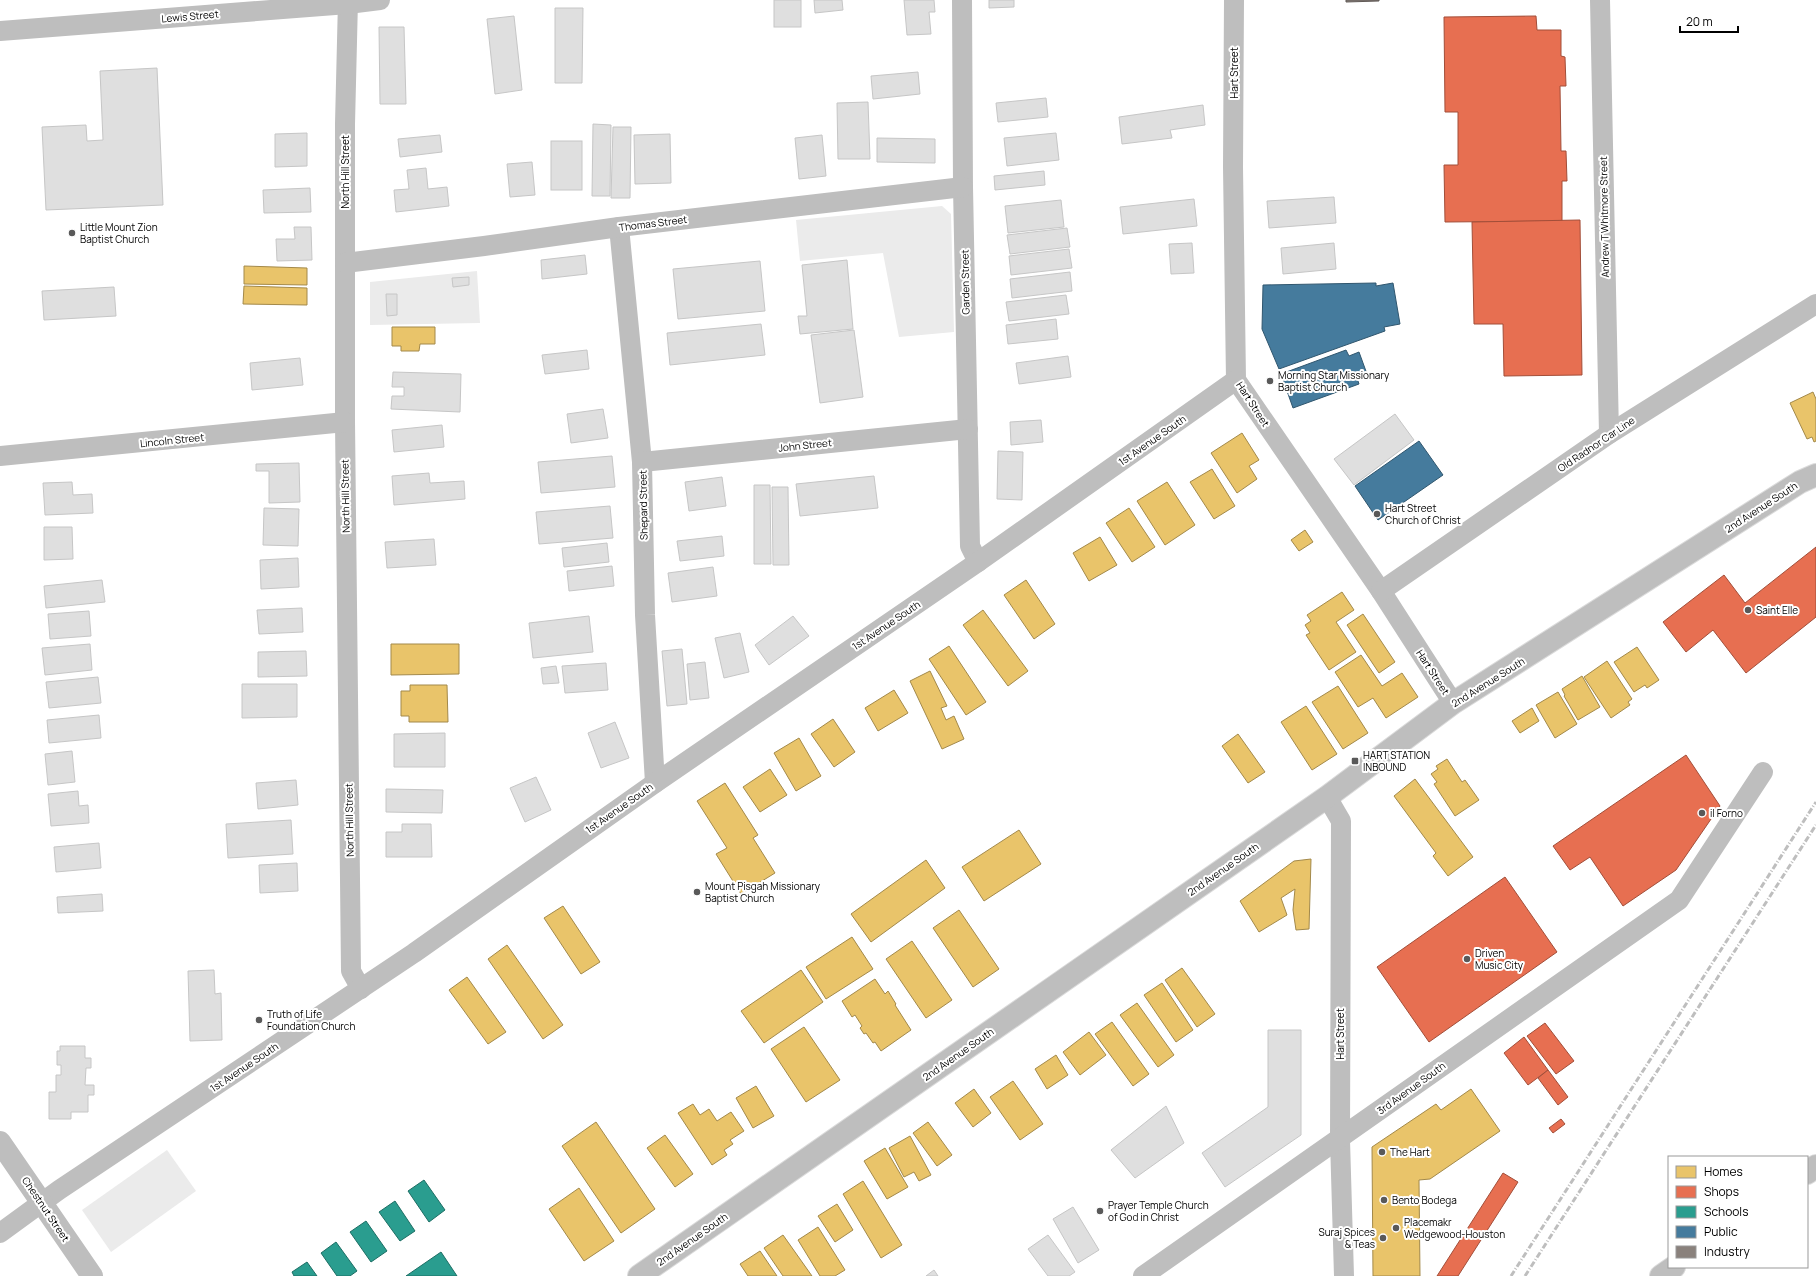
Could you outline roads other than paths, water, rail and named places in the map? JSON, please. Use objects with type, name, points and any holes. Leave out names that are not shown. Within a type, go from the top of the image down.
[{"type":"main road","name":"2nd Avenue South","points":[[639,1276],[1327,796],[1454,703],[1800,482],[1816,474]]},
{"type":"main road","name":"Chestnut Street","points":[[0,1142],[41,1204],[92,1276]]},
{"type":"main road","points":[[1808,1172],[1816,1166]]},
{"type":"main road","points":[[1661,1276],[1673,1268]]},
{"type":"street","name":"Lewis Street","points":[[0,32],[380,0]]},
{"type":"street","name":"Garden Street","points":[[962,0],[963,187],[970,546],[978,562]]},
{"type":"street","name":"Hart Street","points":[[1234,0],[1233,167],[1236,380],[1381,591],[1454,703]]},
{"type":"street","name":"Andrew T Whitmore Street","points":[[1600,0],[1609,434]]},
{"type":"street","name":"North Hill Street","points":[[348,2],[344,422],[351,971],[360,989]]},
{"type":"street","name":"Thomas Street","points":[[345,263],[484,246],[619,227],[963,187]]},
{"type":"street","name":"Shepard Street","points":[[619,227],[642,462],[645,615],[655,783]]},
{"type":"street","name":"Old Radnor Car Line","points":[[1381,591],[1609,434],[1816,304]]},
{"type":"street","name":"1st Avenue South","points":[[0,1233],[59,1190],[414,953],[655,783],[978,562],[1236,380]]},
{"type":"street","name":"Lincoln Street","points":[[0,456],[344,422]]},
{"type":"street","name":"John Street","points":[[642,462],[968,429]]},
{"type":"street","name":"3rd Avenue South","points":[[1144,1276],[1340,1140],[1679,900],[1763,772]]},
{"type":"street","name":"Hart Street","points":[[1327,796],[1341,821],[1340,1140],[1344,1276]]},
{"type":"railway","points":[[1511,1276],[1816,802]]},
{"type":"railway","points":[[1525,1276],[1816,825]]},
{"type":"place","name":"Little Mount Zion Baptist Church","points":[[72,233]]},
{"type":"place","name":"Morning Star Missionary Baptist Church","points":[[1270,381]]},
{"type":"place","name":"Hart Street Church of Christ","points":[[1377,514]]},
{"type":"place","name":"Saint Elle","points":[[1748,610]]},
{"type":"place","name":"HART STATION INBOUND","points":[[1355,761]]},
{"type":"place","name":"il Forno","points":[[1702,813]]},
{"type":"place","name":"Mount Pisgah Missionary Baptist Church","points":[[697,892]]},
{"type":"place","name":"Driven Music City","points":[[1467,959]]},
{"type":"place","name":"Truth of Life Foundation Church","points":[[259,1020]]},
{"type":"place","name":"The Hart","points":[[1382,1152]]},
{"type":"place","name":"Bento Bodega","points":[[1384,1200]]},
{"type":"place","name":"Prayer Temple Church of God in Christ","points":[[1100,1211]]},
{"type":"place","name":"Placemakr Wedgewood-Houston","points":[[1396,1228]]},
{"type":"place","name":"Suraj Spices & Teas","points":[[1383,1238]]}]
